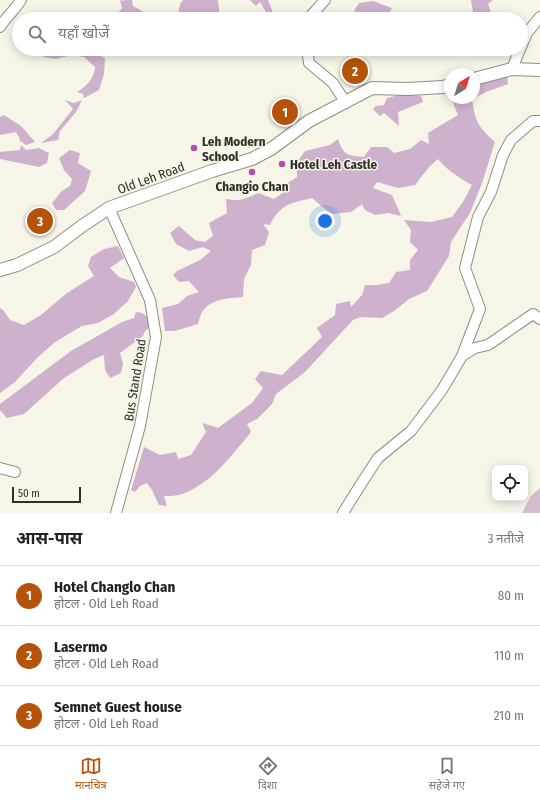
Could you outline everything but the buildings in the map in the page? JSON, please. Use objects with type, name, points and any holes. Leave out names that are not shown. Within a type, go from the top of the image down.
[{"type":"street","points":[[13,12],[17,8],[21,0]]},
{"type":"street","points":[[315,12],[326,0]]},
{"type":"street","points":[[0,27],[5,19],[12,13]]},
{"type":"street","points":[[528,32],[540,17]]},
{"type":"street","points":[[308,56],[310,63],[333,83],[346,103]]},
{"type":"street","points":[[512,69],[517,56]]},
{"type":"street","points":[[480,77],[512,69],[540,70]]},
{"type":"street","name":"Old Leh Road","points":[[0,270],[17,265],[54,248],[82,226],[109,208],[212,171],[252,159],[271,149],[309,121],[346,103],[372,88],[408,89],[444,87]]},
{"type":"street","points":[[343,513],[378,458],[411,431],[442,390],[462,356],[480,310],[465,268],[478,217],[491,192],[503,155],[511,140],[533,121],[540,121]]},
{"type":"street","name":"Bus Stand Road","points":[[109,208],[150,300],[156,337],[140,426],[116,513]]},
{"type":"street","points":[[462,356],[475,348],[488,345],[533,314],[540,319]]},
{"type":"street","points":[[0,468],[15,472]]},
{"type":"shaded area","points":[[120,0],[132,0],[133,6],[144,12],[119,12],[122,8]]},
{"type":"shaded area","points":[[183,0],[218,0],[219,12],[178,12],[180,4]]},
{"type":"shaded area","points":[[250,0],[268,0],[273,12],[266,12],[260,2],[256,6]]},
{"type":"shaded area","points":[[471,0],[493,0],[488,4],[491,12],[473,12]]},
{"type":"shaded area","points":[[373,1],[392,8],[390,12],[356,12],[354,11],[359,3]]},
{"type":"shaded area","points":[[44,56],[68,56],[56,59],[43,57]]},
{"type":"shaded area","points":[[78,56],[101,56],[105,58],[104,74],[99,90],[84,98],[83,94],[77,92],[89,82],[95,67],[84,57]]},
{"type":"shaded area","points":[[507,76],[508,84],[480,95],[480,81]]},
{"type":"shaded area","points":[[403,94],[421,96],[423,102],[398,112],[399,126],[384,113],[380,116],[373,109],[376,106],[384,105],[387,98]]},
{"type":"shaded area","points":[[65,100],[74,103],[82,100],[76,112],[60,131],[58,140],[41,143],[53,134],[73,109]]},
{"type":"shaded area","points":[[453,104],[473,104],[478,123],[495,142],[482,183],[470,213],[451,242],[449,256],[427,291],[409,299],[382,318],[361,317],[353,320],[305,372],[276,394],[272,404],[257,419],[247,424],[251,432],[220,469],[201,484],[179,495],[164,496],[167,506],[159,505],[147,483],[140,486],[135,492],[131,490],[144,447],[160,455],[176,452],[178,459],[191,455],[206,432],[202,423],[218,428],[252,403],[263,388],[255,379],[261,371],[282,375],[322,337],[317,328],[335,315],[336,304],[350,301],[351,307],[362,295],[365,285],[389,283],[396,272],[410,270],[410,260],[418,250],[410,242],[411,230],[404,220],[431,222],[452,217],[463,202],[472,185],[454,174],[438,159],[429,167],[415,185],[398,188],[377,182],[373,188],[392,195],[401,216],[388,213],[375,215],[365,210],[362,204],[351,212],[331,214],[312,198],[292,203],[278,213],[270,225],[263,224],[269,232],[265,245],[252,250],[251,265],[244,279],[243,297],[220,300],[210,304],[202,312],[198,324],[175,331],[165,331],[162,308],[178,304],[187,296],[199,292],[189,281],[179,282],[173,275],[177,271],[200,260],[211,251],[203,247],[189,251],[176,244],[170,233],[179,226],[195,240],[205,242],[213,236],[209,223],[227,213],[226,199],[239,200],[258,193],[274,199],[284,192],[286,184],[297,177],[297,162],[305,151],[330,145],[338,139],[344,151],[347,154],[354,156],[364,157],[371,147],[387,147],[394,153],[410,149],[421,140],[429,144],[428,133],[458,115]]},
{"type":"shaded area","points":[[4,115],[21,126],[35,142],[26,145],[20,141],[16,132],[0,135],[0,117]]},
{"type":"shaded area","points":[[21,145],[26,150],[39,148],[49,153],[47,163],[39,167],[0,159],[0,152],[20,150]]},
{"type":"shaded area","points":[[70,150],[80,153],[78,163],[91,171],[85,191],[64,210],[56,210],[52,203],[62,191],[70,186],[72,179],[64,170],[59,158]]},
{"type":"shaded area","points":[[118,246],[124,258],[110,268],[119,277],[134,282],[136,287],[128,301],[114,314],[98,323],[82,326],[55,342],[37,358],[15,382],[0,393],[0,308],[10,320],[24,325],[41,315],[67,293],[94,276],[88,266],[91,257],[104,249]]},
{"type":"shaded area","points":[[136,312],[142,313],[149,318],[149,328],[145,331],[143,336],[120,353],[123,364],[121,373],[110,378],[105,370],[104,355],[94,359],[64,378],[24,414],[7,418],[0,410],[0,404],[71,351],[122,322],[134,318]]},
{"type":"shaded area","points":[[540,488],[540,513],[522,513],[531,496]]},
{"type":"place","name":"Lasermo","points":[[355,71]]},
{"type":"place","name":"Hotel Changlo Chan","points":[[285,112]]},
{"type":"place","name":"Leh Modern School","points":[[194,148]]},
{"type":"place","name":"Hotel Leh Castle","points":[[282,164]]},
{"type":"place","name":"Changio Chan","points":[[252,172]]},
{"type":"place","name":"Semnet Guest house","points":[[40,221]]}]
